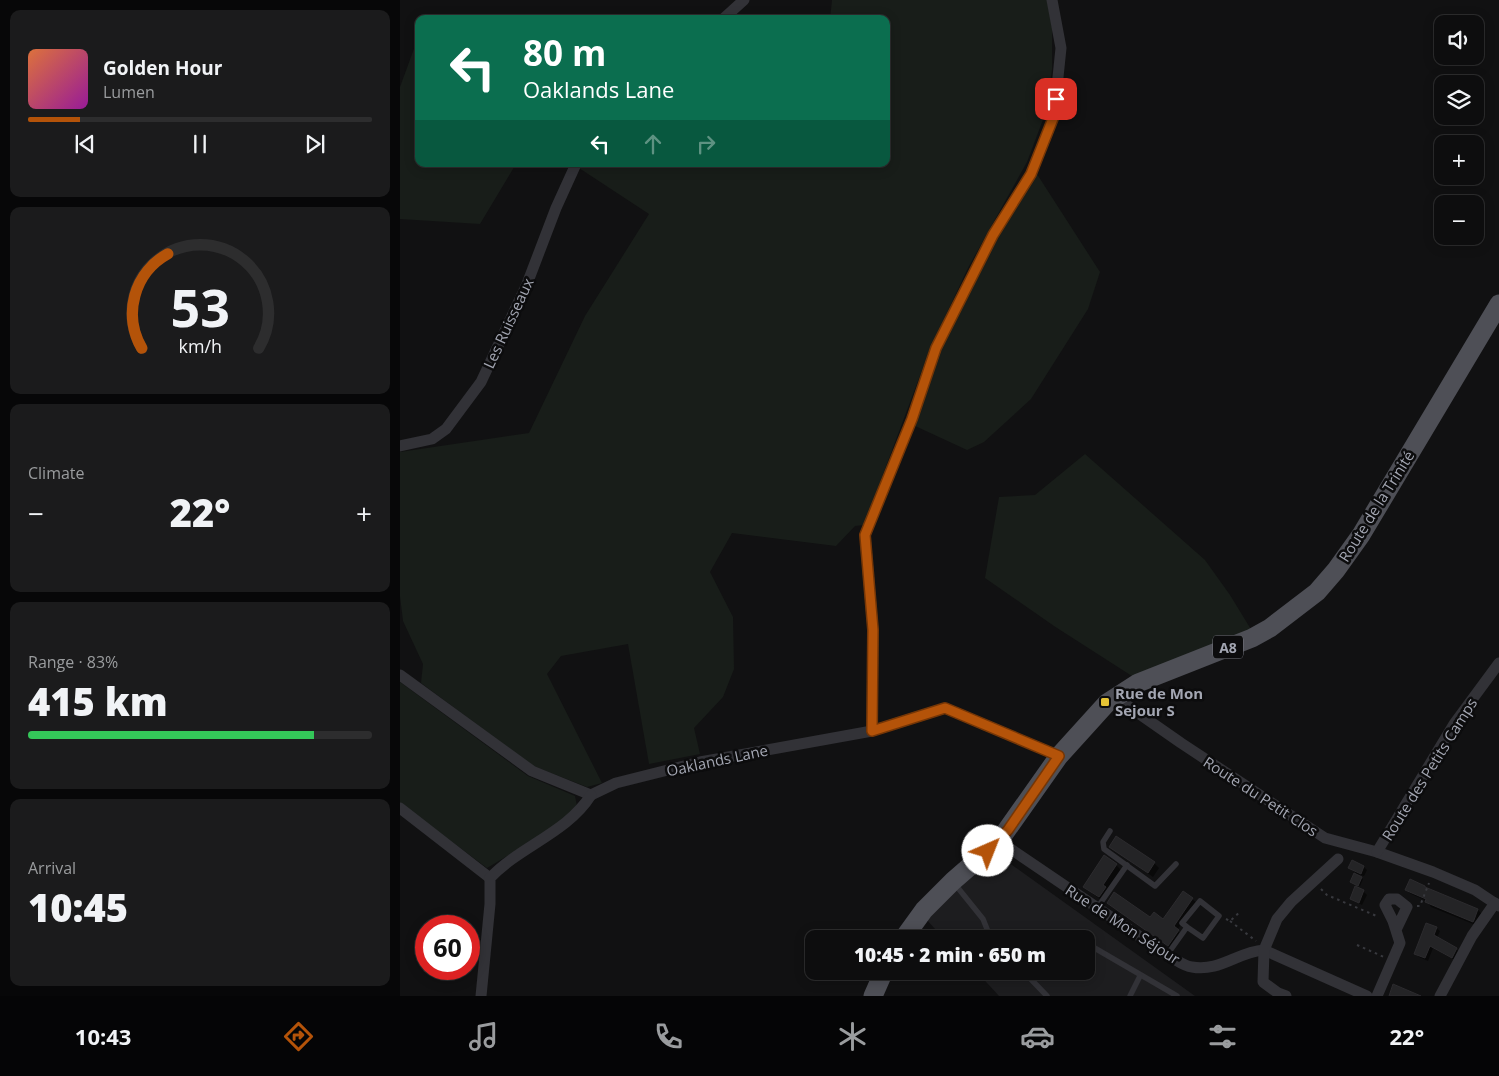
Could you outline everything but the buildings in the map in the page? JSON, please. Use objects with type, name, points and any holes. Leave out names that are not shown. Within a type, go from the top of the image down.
[{"type":"main road","name":"Route de la Trinité","points":[[910,930],[924,910],[999,840],[1059,756],[1096,714],[1138,683],[1252,638],[1270,628],[1316,592],[1336,570],[1361,536],[1499,304]]},
{"type":"main road","points":[[873,996],[880,980]]},
{"type":"street","points":[[727,15],[744,0]]},
{"type":"street","points":[[872,731],[873,630],[865,535],[912,419],[936,348],[993,235],[1031,174],[1054,116],[1061,48],[1052,0]]},
{"type":"street","name":"Les Ruisseaux","points":[[400,446],[432,439],[446,429],[481,382],[527,284],[556,208],[575,167]]},
{"type":"street","name":"Route des Petits Camps","points":[[1378,852],[1454,724],[1499,663]]},
{"type":"street","points":[[400,675],[532,771],[591,795],[585,805],[559,829],[499,869],[490,878],[490,904],[481,996]]},
{"type":"street","name":"Route du Petit Clos","points":[[1118,696],[1128,706],[1174,738],[1325,838],[1378,852],[1433,872],[1475,890],[1497,905]]},
{"type":"street","name":"Oaklands Lane","points":[[591,795],[616,783],[700,762],[872,731],[945,708],[1059,756]]},
{"type":"street","points":[[400,808],[490,878]]},
{"type":"street","name":"Rue de Mon Séjour","points":[[999,840],[1167,955],[1191,967],[1216,967],[1250,951],[1264,950]]},
{"type":"street","points":[[1286,996],[1263,982],[1264,950],[1277,919],[1291,902],[1338,859]]},
{"type":"street","points":[[1377,996],[1400,944],[1395,926],[1385,905],[1385,902],[1389,899],[1397,899],[1407,907],[1395,926]]},
{"type":"street","points":[[1440,996],[1472,936],[1497,905]]},
{"type":"street","points":[[1264,950],[1367,996]]},
{"type":"lane","points":[[1110,831],[1103,842],[1104,849],[1155,886],[1176,864]]},
{"type":"lane","points":[[1097,908],[1127,865]]},
{"type":"lane","points":[[953,881],[983,919],[987,930]]},
{"type":"lane","points":[[1200,901],[1219,916],[1203,938],[1187,927],[1182,923],[1200,901]]},
{"type":"lane","points":[[1167,955],[1187,927]]},
{"type":"lane","points":[[1095,949],[1177,996]]},
{"type":"lane","points":[[1130,996],[1140,976]]},
{"type":"lane","points":[[1032,980],[1047,996]]},
{"type":"path","points":[[1407,907],[1420,906],[1433,872]]},
{"type":"path","points":[[1313,882],[1327,895],[1395,926]]},
{"type":"path","points":[[1230,921],[1241,910]]},
{"type":"path","points":[[1219,916],[1230,921],[1264,950]]},
{"type":"path","points":[[1357,945],[1393,961]]},
{"type":"shaded area","points":[[832,0],[1047,0],[1052,27],[1052,69],[1047,109],[1027,162],[968,268],[930,349],[864,525],[855,526],[836,546],[732,533],[710,572],[733,617],[734,669],[723,697],[694,728],[700,754],[649,764],[628,644],[561,656],[547,674],[602,783],[587,787],[533,766],[421,683],[423,664],[403,621],[400,596],[400,452],[529,433],[585,316],[649,214],[580,167],[890,167],[890,15],[830,15]]},
{"type":"shaded area","points":[[415,46],[415,167],[514,167],[480,224],[400,219],[400,87]]},
{"type":"shaded area","points":[[1035,171],[1100,272],[1088,309],[1031,399],[984,442],[967,450],[913,425],[938,348],[985,256]]},
{"type":"shaded area","points":[[1085,454],[1205,560],[1230,595],[1252,631],[1135,678],[1054,626],[985,578],[999,497],[1035,495]]},
{"type":"shaded area","points":[[400,682],[528,776],[575,796],[577,806],[551,830],[487,868],[400,803]]},
{"type":"shaded area","points":[[994,852],[1195,996],[999,996],[984,980],[1095,980],[1095,930],[936,930],[926,919]]},
{"type":"place","name":"Rue de Mon Sejour S","points":[[1105,702]]},
{"type":"route","points":[[988,851],[1008,830],[1059,756],[945,708],[872,731],[873,630],[865,535],[912,419],[936,348],[993,235],[1031,174],[1054,116],[1056,99]]}]
